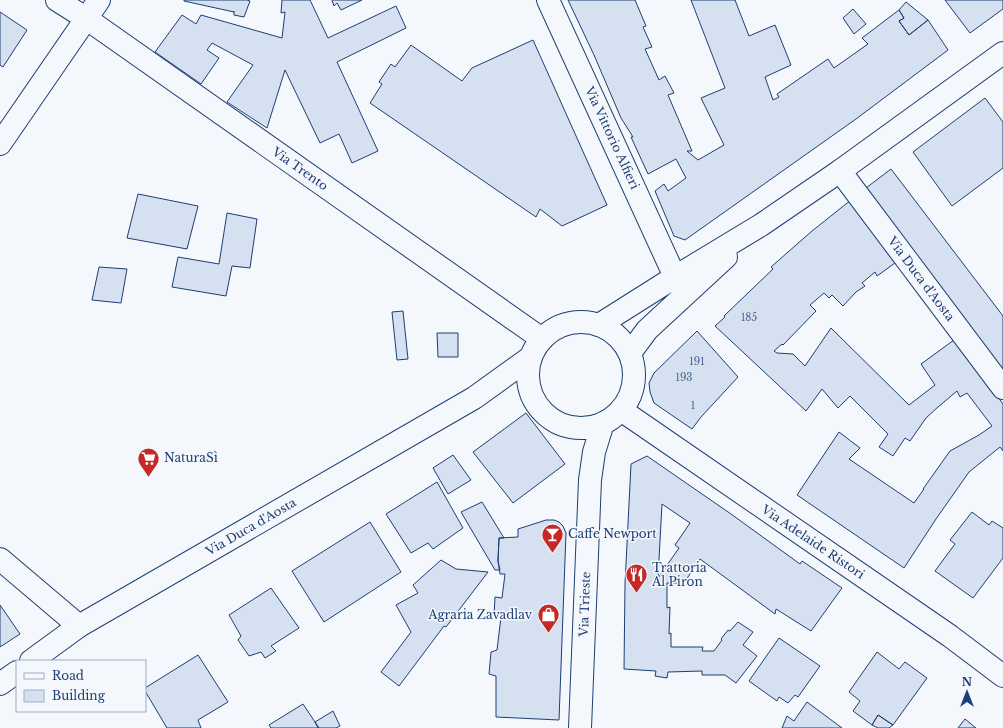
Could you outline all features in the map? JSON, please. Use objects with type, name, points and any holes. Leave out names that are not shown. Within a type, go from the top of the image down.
[{"type":"main road","name":"Via Trento","points":[[57,0],[87,19],[536,348]]},
{"type":"main road","points":[[0,144],[99,0]]},
{"type":"main road","name":"Via Vittorio Alfieri","points":[[548,0],[675,277]]},
{"type":"main road","points":[[599,325],[761,225],[840,171],[1003,54]]},
{"type":"main road","name":"Via Duca d'Aosta","points":[[840,171],[1003,388]]},
{"type":"main road","points":[[630,353],[647,330],[761,225]]},
{"type":"main road","name":"Via Duca d'Aosta","points":[[32,660],[79,626],[474,398],[536,348],[558,327],[579,322],[599,325],[617,336],[630,353],[634,373],[631,393],[621,410],[603,423],[588,428],[572,428],[554,421],[539,408],[530,391],[528,374],[536,348]]},
{"type":"main road","name":"Via Duca d'Aosta","points":[[474,398],[512,390],[530,391]]},
{"type":"main road","name":"Via Adelaide Ristori","points":[[621,410],[950,636],[1003,676]]},
{"type":"main road","name":"Via Trieste","points":[[580,728],[590,480],[594,452],[603,423]]},
{"type":"main road","name":"Via Trieste","points":[[572,428],[583,451],[590,480]]},
{"type":"main road","points":[[0,559],[79,626]]},
{"type":"main road","points":[[0,684],[16,673]]},
{"type":"building","points":[[184,0],[250,1],[244,17],[234,15],[234,12]]},
{"type":"building","points":[[282,0],[310,0],[328,38],[396,6],[406,28],[337,62],[378,151],[352,163],[339,134],[320,143],[285,70],[267,128],[227,102],[253,65],[212,43],[207,50],[219,58],[201,84],[155,52],[182,15],[196,24],[201,15],[282,38],[285,12],[281,13]]},
{"type":"building","points":[[332,0],[362,0],[341,10],[337,3],[334,6]]},
{"type":"building","points":[[568,0],[635,0],[646,26],[643,27],[652,47],[645,49],[659,80],[665,76],[674,93],[668,95],[692,151],[687,151],[698,160],[724,145],[701,98],[725,88],[691,0],[735,0],[749,36],[775,25],[791,65],[765,77],[773,100],[779,97],[777,94],[828,59],[834,68],[868,44],[862,38],[899,10],[904,18],[899,21],[909,35],[928,20],[948,50],[856,119],[685,240],[674,236],[655,191],[664,184],[668,191],[686,178],[676,159],[648,174],[631,137],[633,137],[621,118]]},
{"type":"building","points":[[945,0],[1003,0],[1003,9],[970,33]]},
{"type":"building","points":[[906,2],[928,20],[909,35],[899,21],[904,18],[899,10]]},
{"type":"building","points":[[853,9],[866,24],[854,34],[843,18]]},
{"type":"building","points":[[0,12],[27,30],[3,67],[0,65]]},
{"type":"building","points":[[533,40],[607,205],[562,226],[540,209],[536,217],[370,103],[382,84],[379,82],[391,64],[395,67],[411,45],[462,81],[472,68]]},
{"type":"building","points":[[985,98],[1003,122],[1003,168],[952,206],[913,152]]},
{"type":"building","points":[[891,169],[1003,316],[1003,377],[862,191]]},
{"type":"building","points":[[138,194],[198,206],[187,249],[127,238]]},
{"type":"building","points":[[851,200],[887,249],[885,250],[895,263],[877,276],[875,272],[862,283],[865,286],[856,292],[843,306],[832,295],[829,298],[824,293],[810,305],[816,311],[783,345],[782,344],[774,351],[777,353],[793,354],[805,366],[831,328],[909,405],[935,385],[921,364],[954,340],[971,360],[1003,404],[1003,451],[1000,447],[969,472],[904,568],[797,495],[839,432],[860,448],[849,459],[914,503],[950,451],[992,426],[967,393],[960,397],[957,391],[938,407],[926,418],[910,441],[905,438],[893,456],[879,447],[888,434],[850,396],[838,408],[822,389],[806,411],[715,326],[773,269],[771,267],[812,231]]},
{"type":"building","points":[[227,213],[257,219],[250,268],[232,266],[226,296],[172,287],[178,257],[219,264]]},
{"type":"building","points":[[99,267],[127,269],[121,303],[92,300]]},
{"type":"building","points":[[403,311],[408,359],[397,360],[392,312]]},
{"type":"building","points":[[697,331],[738,377],[701,417],[692,429],[654,403],[650,392],[649,383],[654,373]]},
{"type":"building","points":[[437,333],[458,333],[458,357],[438,357]]},
{"type":"building","points":[[526,413],[565,464],[513,503],[473,452]]},
{"type":"building","points":[[453,455],[471,480],[448,494],[433,468]]},
{"type":"building","points":[[647,456],[800,564],[802,561],[842,588],[811,631],[776,609],[775,614],[700,559],[684,583],[667,583],[667,608],[670,607],[669,634],[671,633],[671,647],[703,647],[702,651],[714,651],[728,630],[730,631],[738,622],[753,632],[743,645],[757,656],[736,683],[725,675],[702,675],[702,671],[668,672],[667,678],[655,676],[656,671],[624,669],[625,584],[631,464]],"holes":[[[662,504],[690,523],[675,545],[679,548],[658,578]]]},
{"type":"building","points":[[437,482],[463,528],[433,549],[428,543],[411,553],[386,514]]},
{"type":"building","points":[[482,502],[504,538],[499,538],[498,561],[500,570],[495,570],[461,512]]},
{"type":"building","points":[[972,512],[989,525],[992,521],[1003,528],[1003,558],[973,598],[935,571],[955,544],[950,540]]},
{"type":"building","points":[[546,520],[554,520],[559,522],[563,526],[566,533],[559,720],[496,717],[496,676],[489,674],[491,652],[497,650],[501,617],[494,616],[495,597],[502,598],[505,574],[500,574],[498,561],[499,538],[518,537],[518,529]]},
{"type":"building","points":[[370,522],[401,572],[324,622],[292,571]]},
{"type":"building","points":[[441,560],[456,569],[488,572],[446,627],[444,626],[399,686],[381,672],[411,632],[396,605],[418,593],[413,585]]},
{"type":"building","points":[[271,588],[299,628],[271,646],[276,651],[265,658],[261,652],[249,656],[238,640],[241,636],[229,615]]},
{"type":"building","points":[[0,605],[20,634],[0,647]]},
{"type":"building","points":[[779,638],[820,666],[798,697],[795,695],[788,703],[779,697],[777,701],[749,681]]},
{"type":"building","points":[[877,652],[899,669],[905,662],[927,678],[893,725],[878,715],[872,725],[853,711],[860,701],[849,692]]},
{"type":"building","points":[[198,655],[228,702],[198,720],[201,728],[167,728],[146,693],[146,687]]},
{"type":"building","points":[[807,702],[842,728],[782,728],[787,716],[794,721]]},
{"type":"building","points":[[303,704],[319,728],[271,728],[269,725]]},
{"type":"building","points":[[333,711],[340,726],[336,728],[318,728],[315,722]]},
{"type":"building","points":[[878,715],[893,725],[889,728],[878,728],[872,725]]},
{"type":"building","points":[[965,719],[976,728],[958,728]]},
{"type":"place","name":"NaturaSì","points":[[149,478]]},
{"type":"place","name":"Caffe Newport","points":[[553,554]]},
{"type":"place","name":"Trattoria Al Piron","points":[[636,594]]},
{"type":"place","name":"Agraria Zavadlav","points":[[548,634]]}]
